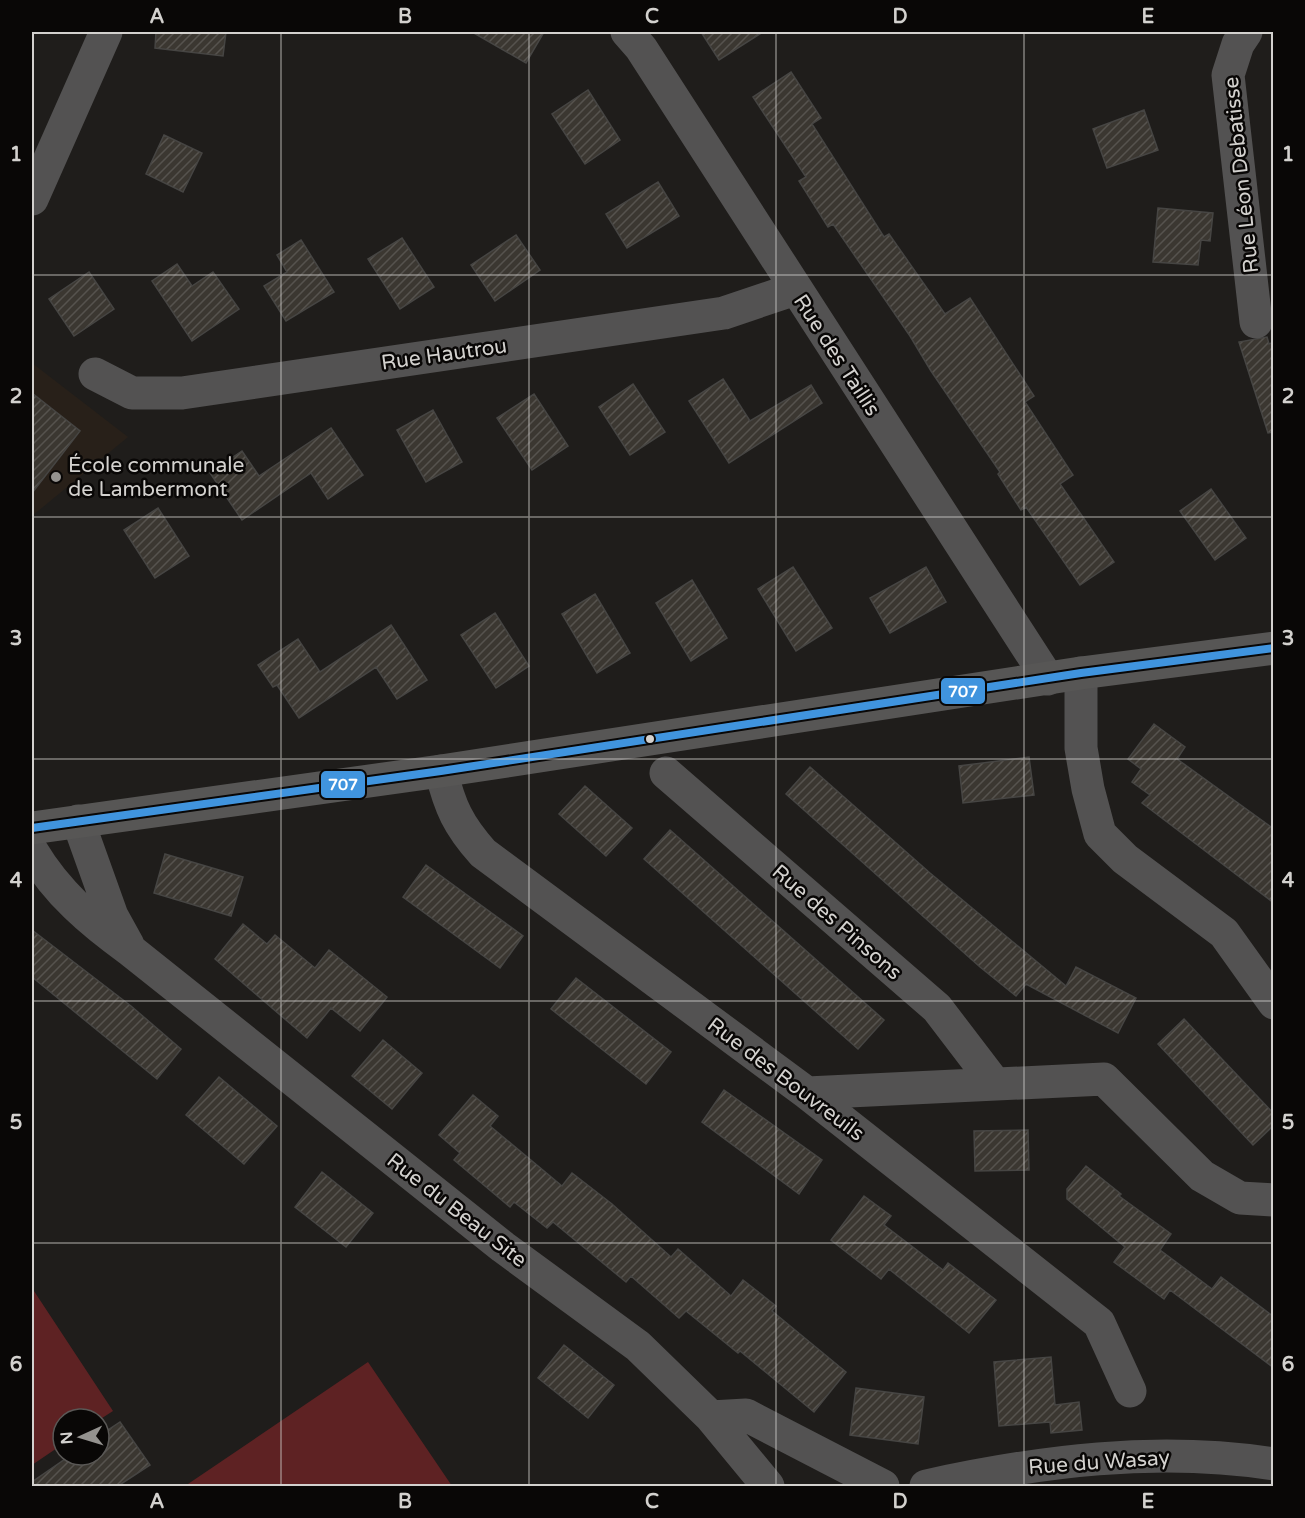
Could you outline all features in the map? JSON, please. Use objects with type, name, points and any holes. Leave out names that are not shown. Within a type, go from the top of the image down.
[{"type":"street","points":[[32,199],[106,32]]},
{"type":"street","name":"Rue des Taillis","points":[[627,32],[641,48],[1048,679]]},
{"type":"street","name":"Rue Léon Debatisse","points":[[1246,32],[1238,44],[1228,75],[1257,322]]},
{"type":"street","name":"Rue Hautrou","points":[[95,374],[132,393],[182,393],[724,313],[795,289]]},
{"type":"street","points":[[32,828],[441,771],[1081,673],[1274,648]]},
{"type":"street","points":[[1081,673],[1081,748],[1088,789],[1101,834],[1125,859],[1224,933],[1274,1003]]},
{"type":"street","name":"Rue des Bouvreuils","points":[[441,771],[450,806],[463,831],[483,854],[807,1093],[1099,1323],[1130,1391]]},
{"type":"street","name":"Rue des Pinsons","points":[[666,774],[937,1008],[995,1084]]},
{"type":"street","name":"Rue du Beau Site","points":[[78,821],[112,916],[130,950]]},
{"type":"street","name":"Rue du Beau Site","points":[[32,851],[47,876],[89,920],[130,950],[503,1247],[638,1346],[711,1417],[768,1486]]},
{"type":"street","points":[[807,1093],[1104,1079],[1202,1176],[1240,1197],[1274,1200]]},
{"type":"street","points":[[711,1417],[746,1415],[882,1486]]},
{"type":"street","name":"Rue du Wasay","points":[[926,1486],[1003,1470],[1099,1458],[1221,1456],[1274,1464]]},
{"type":"shaded area","name":"École communale de Lambermont","points":[[32,363],[128,437],[32,516]]},
{"type":"shaded area","points":[[32,1288],[110,1407],[51,1407],[51,1452],[32,1465]]},
{"type":"shaded area","points":[[368,1362],[452,1486],[185,1486]]},
{"type":"building","points":[[156,32],[226,32],[223,56],[155,48]]},
{"type":"building","points":[[472,32],[544,32],[526,63]]},
{"type":"building","points":[[701,32],[763,32],[719,60]]},
{"type":"building","points":[[791,72],[821,118],[812,124],[884,237],[889,234],[945,314],[970,298],[1034,396],[1025,402],[1073,475],[1060,484],[1114,562],[1080,585],[1026,507],[1021,510],[998,474],[1000,472],[931,371],[910,336],[833,224],[828,227],[799,181],[806,177],[753,97]]},
{"type":"building","points":[[588,90],[620,140],[585,164],[552,114]]},
{"type":"building","points":[[1144,110],[1158,150],[1107,168],[1093,129]]},
{"type":"building","points":[[164,135],[202,153],[183,192],[146,174]]},
{"type":"building","points":[[658,182],[679,216],[627,248],[606,214]]},
{"type":"building","points":[[1158,208],[1213,213],[1210,241],[1201,240],[1198,265],[1153,262]]},
{"type":"building","points":[[516,235],[540,270],[495,301],[471,265]]},
{"type":"building","points":[[402,238],[434,287],[400,309],[368,259]]},
{"type":"building","points":[[301,240],[334,292],[286,321],[264,286],[287,272],[277,255]]},
{"type":"building","points":[[177,264],[192,286],[213,272],[239,309],[192,341],[152,281]]},
{"type":"building","points":[[89,272],[114,309],[74,336],[49,299]]},
{"type":"building","points":[[1267,337],[1269,344],[1274,342],[1274,432],[1268,433],[1239,342]]},
{"type":"building","points":[[723,379],[750,421],[811,385],[822,403],[729,463],[689,401]]},
{"type":"building","points":[[633,384],[665,432],[630,455],[599,407]]},
{"type":"building","points":[[32,393],[80,431],[32,493]]},
{"type":"building","points":[[534,394],[568,446],[532,470],[497,418]]},
{"type":"building","points":[[433,410],[462,462],[426,482],[397,430]]},
{"type":"building","points":[[331,428],[363,475],[328,499],[311,473],[242,520],[210,473],[242,451],[259,476]]},
{"type":"building","points":[[1211,489],[1246,538],[1215,560],[1180,511]]},
{"type":"building","points":[[158,508],[189,556],[155,578],[124,530]]},
{"type":"building","points":[[793,567],[832,628],[796,651],[758,589]]},
{"type":"building","points":[[926,567],[946,602],[890,633],[870,598]]},
{"type":"building","points":[[692,580],[727,638],[691,661],[656,603]]},
{"type":"building","points":[[595,594],[630,653],[597,673],[562,614]]},
{"type":"building","points":[[495,613],[529,666],[496,688],[461,635]]},
{"type":"building","points":[[391,625],[427,680],[397,699],[376,667],[299,718],[277,685],[273,687],[258,665],[298,639],[320,672]]},
{"type":"building","points":[[1154,724],[1185,747],[1177,759],[1274,829],[1274,903],[1142,803],[1150,795],[1132,782],[1141,769],[1128,759]]},
{"type":"building","points":[[1029,757],[1034,795],[963,803],[959,766]]},
{"type":"building","points":[[810,767],[930,873],[1066,986],[1076,967],[1136,998],[1118,1033],[1026,984],[1016,996],[980,967],[786,794]]},
{"type":"building","points":[[585,786],[632,828],[606,856],[559,814]]},
{"type":"building","points":[[670,830],[884,1020],[858,1049],[644,859]]},
{"type":"building","points":[[165,854],[243,877],[231,916],[154,893]]},
{"type":"building","points":[[426,865],[523,936],[500,968],[403,897]]},
{"type":"building","points":[[243,924],[267,944],[275,935],[315,968],[329,950],[387,997],[360,1031],[331,1008],[307,1038],[215,959]]},
{"type":"building","points":[[32,930],[131,1006],[181,1049],[157,1079],[32,977]]},
{"type":"building","points":[[576,978],[671,1052],[646,1084],[551,1009]]},
{"type":"building","points":[[1184,1019],[1274,1114],[1274,1125],[1253,1145],[1158,1044]]},
{"type":"building","points":[[383,1040],[422,1073],[392,1109],[352,1076]]},
{"type":"building","points":[[219,1077],[277,1126],[244,1164],[186,1115]]},
{"type":"building","points":[[724,1090],[822,1160],[799,1194],[702,1122]]},
{"type":"building","points":[[473,1095],[498,1116],[490,1126],[562,1186],[572,1173],[612,1204],[671,1257],[678,1249],[731,1296],[743,1280],[776,1306],[772,1311],[846,1372],[814,1412],[740,1351],[738,1353],[686,1311],[679,1318],[631,1276],[626,1282],[553,1222],[547,1228],[514,1202],[510,1207],[454,1160],[460,1153],[439,1135]]},
{"type":"building","points":[[1028,1130],[1029,1170],[975,1171],[974,1131]]},
{"type":"building","points":[[1086,1166],[1121,1194],[1119,1196],[1171,1234],[1160,1250],[1212,1289],[1221,1277],[1274,1317],[1274,1368],[1170,1290],[1164,1299],[1114,1262],[1125,1247],[1067,1199],[1067,1189]]},
{"type":"building","points":[[322,1172],[373,1213],[346,1247],[295,1207]]},
{"type":"building","points":[[864,1196],[891,1216],[884,1225],[943,1270],[948,1263],[996,1300],[969,1333],[889,1269],[881,1279],[831,1240]]},
{"type":"building","points":[[564,1345],[614,1385],[588,1418],[538,1378]]},
{"type":"building","points":[[1051,1357],[1055,1405],[1079,1402],[1082,1430],[1051,1433],[1050,1422],[999,1426],[994,1362]]},
{"type":"building","points":[[856,1388],[924,1397],[918,1444],[850,1435]]},
{"type":"building","points":[[120,1422],[150,1465],[118,1486],[32,1486],[32,1482],[54,1467],[111,1467],[111,1428]]},
{"type":"transit line","name":"707","points":[[32,828],[441,771],[1081,673],[1274,648]]},
{"type":"place","name":"École communale de Lambermont","points":[[56,477]]}]
